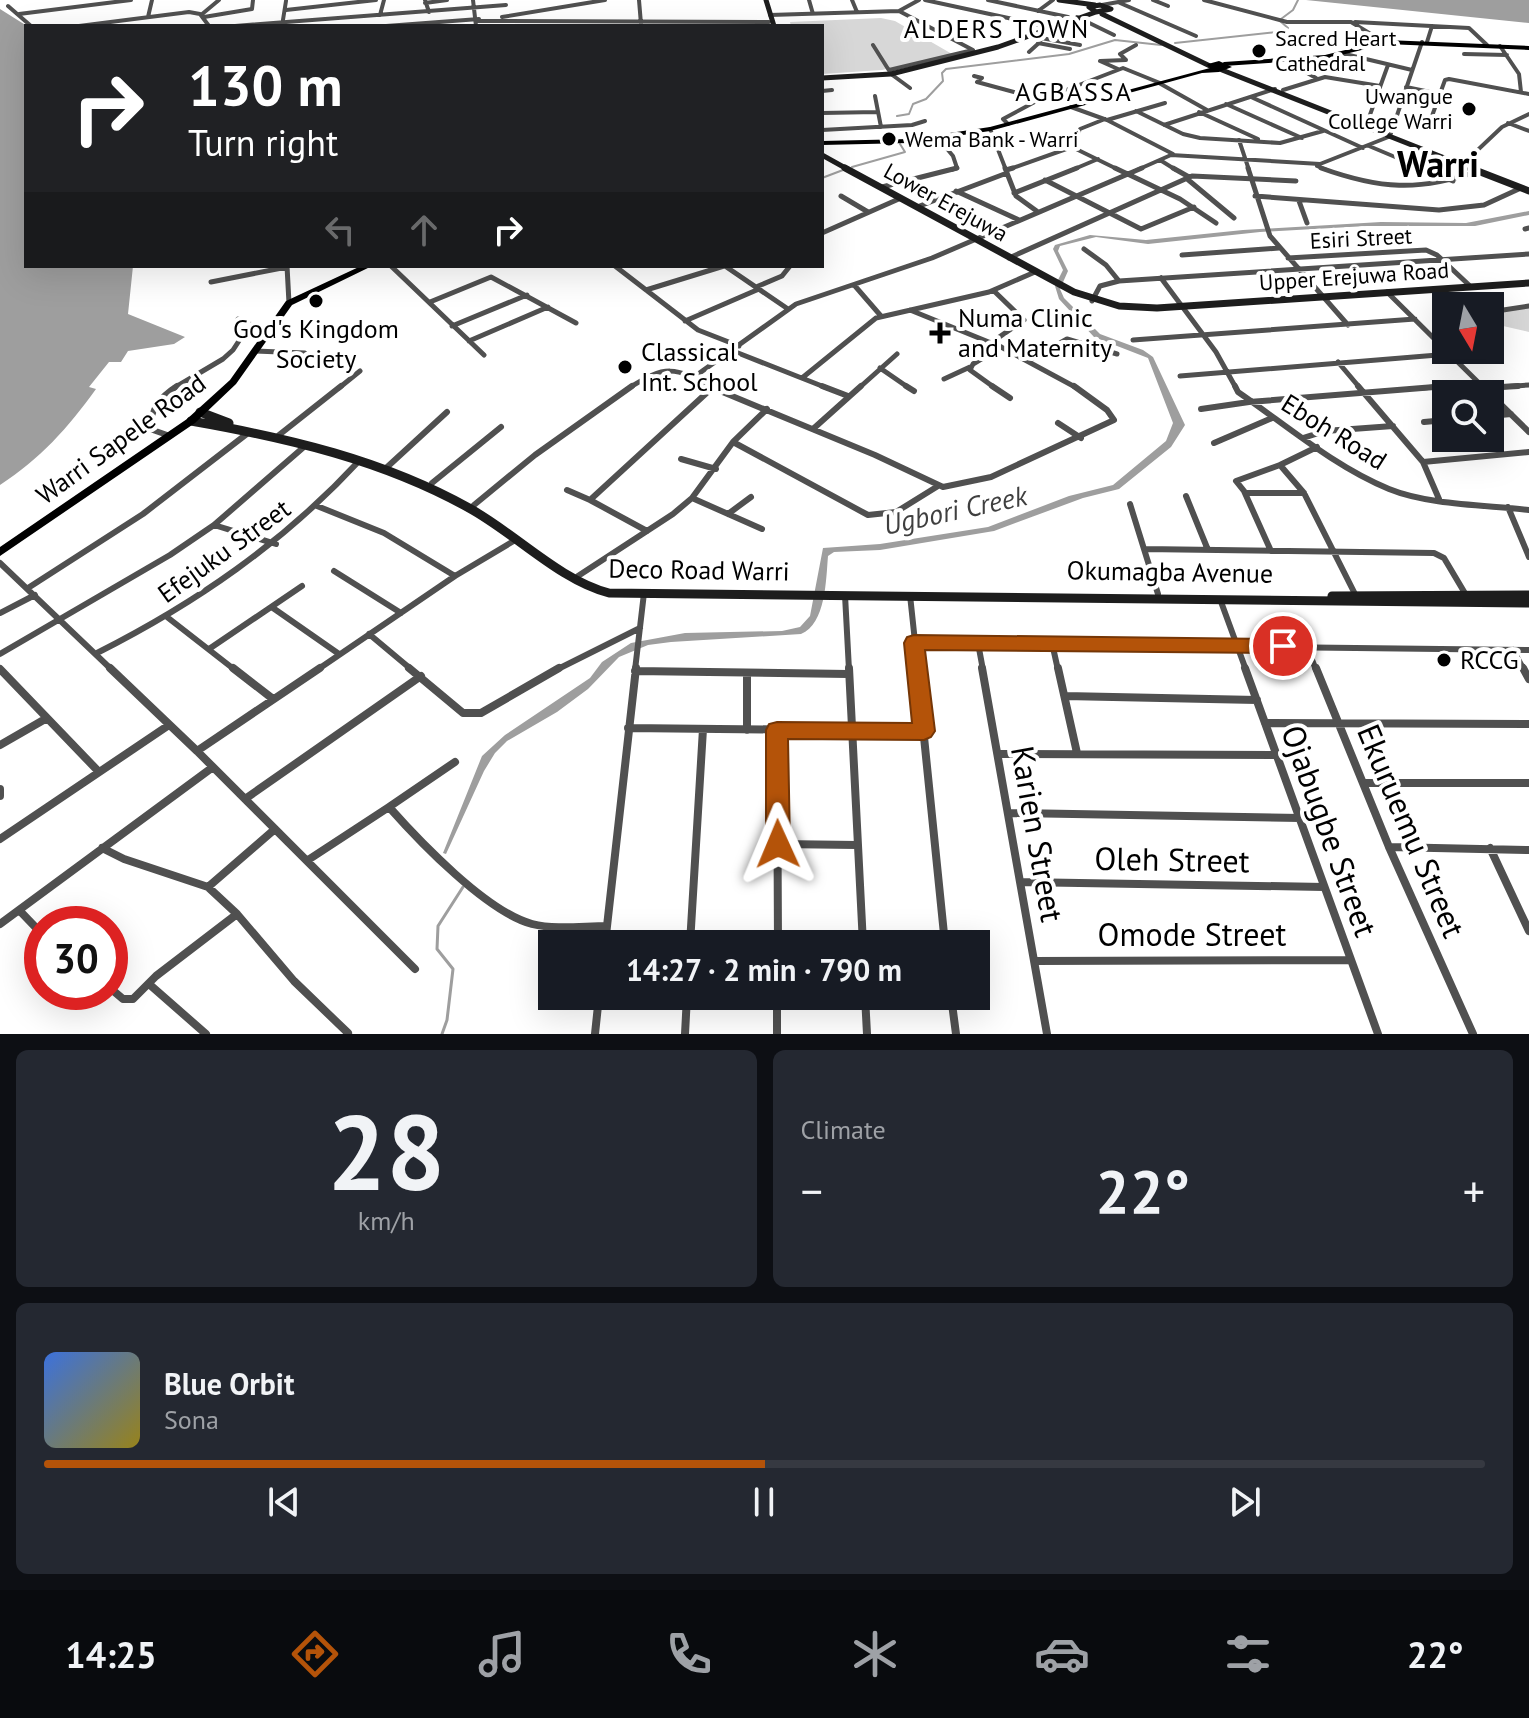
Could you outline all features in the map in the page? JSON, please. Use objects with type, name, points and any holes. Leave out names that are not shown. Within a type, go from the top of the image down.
[{"type":"highway","points":[[1202,71],[1210,66],[1224,67]]},
{"type":"highway","points":[[824,143],[938,138],[990,129],[1224,67]]},
{"type":"highway","name":"Warri Sapele Road","points":[[0,552],[191,421],[233,382],[289,303],[364,268]]},
{"type":"main road","points":[[764,0],[771,22]]},
{"type":"main road","points":[[1052,0],[1089,9]]},
{"type":"main road","points":[[1059,0],[1100,7],[1210,66]]},
{"type":"main road","points":[[824,77],[890,72],[998,47],[1089,9],[1116,6],[1113,15],[1224,67],[1526,189]]},
{"type":"main road","points":[[890,72],[1011,41],[1100,7]]},
{"type":"main road","points":[[1224,67],[1345,54],[1384,42],[1529,48]]},
{"type":"main road","points":[[1224,67],[1526,189]]},
{"type":"main road","name":"Lower Erejuwa","points":[[824,156],[1092,301]]},
{"type":"main road","name":"Upper Erejuwa Road","points":[[1092,301],[1132,309],[1182,307],[1529,283]]},
{"type":"main road","name":"Deco Road Warri","points":[[200,412],[334,447],[432,483],[474,505],[595,585],[617,589],[812,593]]},
{"type":"main road","name":"Deco Road Warri","points":[[191,421],[388,468],[441,493],[517,539],[569,577],[594,590],[812,593]]},
{"type":"main road","name":"Okumagba Avenue","points":[[812,593],[1529,595]]},
{"type":"main road","name":"Okumagba Avenue","points":[[830,593],[1414,604],[1529,603]]},
{"type":"street","points":[[19,14],[131,0]]},
{"type":"street","points":[[148,17],[152,0]]},
{"type":"street","points":[[202,16],[219,0]]},
{"type":"street","points":[[93,4],[95,24],[189,12],[202,16],[252,9],[253,0]]},
{"type":"street","points":[[286,10],[376,0]]},
{"type":"street","points":[[380,15],[384,0]]},
{"type":"street","points":[[434,22],[425,1],[447,0]]},
{"type":"street","points":[[473,0],[476,22]]},
{"type":"street","points":[[476,22],[605,0]]},
{"type":"street","points":[[639,0],[641,24]]},
{"type":"street","points":[[809,0],[813,14]]},
{"type":"street","points":[[852,0],[857,12]]},
{"type":"street","points":[[410,24],[771,22],[813,14],[899,11],[922,0],[1045,27],[1039,41],[1029,52]]},
{"type":"street","points":[[949,5],[958,0]]},
{"type":"street","points":[[988,0],[1068,17]]},
{"type":"street","points":[[1038,11],[1052,0]]},
{"type":"street","points":[[1100,7],[1116,6],[1129,0]]},
{"type":"street","points":[[1153,0],[1168,6]]},
{"type":"street","points":[[1204,0],[1287,22],[1471,28],[1487,45]]},
{"type":"street","points":[[286,1],[283,24],[506,5]]},
{"type":"street","points":[[985,13],[1003,1]]},
{"type":"street","points":[[8,6],[29,24]]},
{"type":"street","points":[[1116,6],[1196,36]]},
{"type":"street","points":[[899,11],[974,50]]},
{"type":"street","points":[[202,16],[208,24]]},
{"type":"street","points":[[1077,17],[1114,35]]},
{"type":"street","points":[[1351,22],[1384,42]]},
{"type":"street","points":[[1071,107],[1106,120],[1173,154],[1314,164],[1330,161],[1391,134],[1412,70],[1432,26]]},
{"type":"street","points":[[1039,41],[1080,45]]},
{"type":"street","points":[[1056,43],[1070,49]]},
{"type":"street","points":[[873,45],[890,72],[910,88]]},
{"type":"street","points":[[1118,69],[1100,61],[1126,60],[1120,54],[1136,45]]},
{"type":"street","points":[[1500,46],[1520,78],[1521,92]]},
{"type":"street","points":[[1345,54],[1412,70]]},
{"type":"street","points":[[1464,54],[1507,55]]},
{"type":"street","points":[[1288,62],[1316,78]]},
{"type":"street","points":[[1367,123],[1388,65]]},
{"type":"street","points":[[1008,124],[1003,119],[1055,92],[1118,69],[1129,68],[1207,110]]},
{"type":"street","points":[[974,76],[982,78],[977,82],[1043,100]]},
{"type":"street","points":[[1283,90],[1316,78],[1334,77],[1380,86]]},
{"type":"street","points":[[1432,116],[1445,80],[1451,78],[1529,94]]},
{"type":"street","points":[[1406,87],[1440,94]]},
{"type":"street","points":[[1028,95],[1036,88],[1055,92]]},
{"type":"street","points":[[1164,125],[1275,89]]},
{"type":"street","points":[[824,91],[832,90]]},
{"type":"street","points":[[875,96],[881,127]]},
{"type":"street","points":[[1251,97],[1322,127],[1323,131]]},
{"type":"street","points":[[1072,147],[1080,129],[1165,103]]},
{"type":"street","points":[[1226,104],[1302,138]]},
{"type":"street","points":[[1136,111],[1192,137],[1287,142],[1323,131],[1453,181]]},
{"type":"street","points":[[824,113],[877,112]]},
{"type":"street","points":[[1199,112],[1262,142]]},
{"type":"street","points":[[1465,162],[1508,123],[1529,114]]},
{"type":"street","points":[[824,130],[925,121]]},
{"type":"street","points":[[1508,123],[1529,131]]},
{"type":"street","points":[[990,129],[1014,193],[1021,202],[1038,212]]},
{"type":"street","points":[[882,187],[957,168],[953,156],[938,138]]},
{"type":"street","points":[[1239,140],[1255,196],[1279,248],[1348,325]]},
{"type":"street","points":[[917,207],[1072,147],[1161,189],[1216,223]]},
{"type":"street","points":[[694,377],[788,309],[976,239],[1173,154]]},
{"type":"street","points":[[1014,193],[1098,159]]},
{"type":"street","points":[[1160,160],[1187,178],[1234,218]]},
{"type":"street","points":[[1314,164],[1384,186],[1424,187],[1453,181],[1478,171]]},
{"type":"street","points":[[1009,258],[1187,178],[1296,181]]},
{"type":"street","points":[[1045,180],[1141,229],[1194,207]]},
{"type":"street","points":[[1255,196],[1449,210],[1484,205],[1526,189]]},
{"type":"street","points":[[956,191],[1019,220]]},
{"type":"street","points":[[841,196],[868,212]]},
{"type":"street","points":[[824,232],[901,198]]},
{"type":"street","points":[[1299,201],[1307,223]]},
{"type":"street","points":[[1182,255],[1279,248]]},
{"type":"street","points":[[1084,249],[1106,265],[1119,281]]},
{"type":"street","name":"Esiri Street","points":[[1288,258],[1420,250],[1442,259],[1470,286]]},
{"type":"street","points":[[1092,301],[1096,288],[1119,281],[1529,254]]},
{"type":"street","points":[[211,282],[282,268]]},
{"type":"street","points":[[287,268],[289,303]]},
{"type":"street","points":[[393,268],[484,355]]},
{"type":"street","points":[[618,268],[685,321],[712,336],[848,396]]},
{"type":"street","points":[[646,290],[718,268]]},
{"type":"street","points":[[728,268],[788,309]]},
{"type":"street","points":[[685,321],[782,276],[788,268]]},
{"type":"street","points":[[802,378],[881,316],[994,291],[1035,272]]},
{"type":"street","points":[[430,302],[491,277],[576,323]]},
{"type":"street","name":"Eboh Road","points":[[1161,278],[1203,335],[1238,392],[1272,418],[1369,480],[1389,489],[1439,499],[1529,510]]},
{"type":"street","points":[[854,286],[881,316]]},
{"type":"street","points":[[992,342],[1024,320],[994,291]]},
{"type":"street","points":[[1387,292],[1432,336]]},
{"type":"street","points":[[452,326],[527,295]]},
{"type":"street","points":[[1504,308],[1529,305]]},
{"type":"street","points":[[469,341],[548,307]]},
{"type":"street","points":[[474,505],[647,375],[665,370],[694,377],[712,388],[767,409],[939,486],[951,487],[991,477],[1111,423],[1114,417],[1111,412],[1093,397],[992,342],[910,310]]},
{"type":"street","points":[[170,436],[150,429],[148,420],[153,409],[164,395],[233,350],[250,324],[238,319]]},
{"type":"street","points":[[1133,340],[1415,319]]},
{"type":"street","points":[[1027,361],[1067,339],[1117,354]]},
{"type":"street","points":[[944,379],[1001,347]]},
{"type":"street","points":[[255,351],[305,353]]},
{"type":"street","points":[[813,429],[897,354]]},
{"type":"street","points":[[1180,376],[1432,355]]},
{"type":"street","points":[[1338,362],[1423,462],[1439,499]]},
{"type":"street","points":[[1460,364],[1476,380]]},
{"type":"street","points":[[970,367],[974,374],[1010,398]]},
{"type":"street","points":[[880,368],[914,391]]},
{"type":"street","points":[[279,435],[360,371]]},
{"type":"street","points":[[1504,386],[1529,385]]},
{"type":"street","points":[[590,500],[712,388]]},
{"type":"street","points":[[1201,409],[1249,402],[1432,389]]},
{"type":"street","points":[[1504,407],[1529,432]]},
{"type":"street","points":[[578,576],[692,498],[733,442],[767,409]]},
{"type":"street","points":[[388,468],[447,412]]},
{"type":"street","points":[[1504,415],[1511,414]]},
{"type":"street","points":[[1214,443],[1272,418]]},
{"type":"street","points":[[1424,422],[1432,421]]},
{"type":"street","points":[[1058,423],[1081,438]]},
{"type":"street","points":[[1303,438],[1325,431],[1393,426]]},
{"type":"street","points":[[432,483],[501,427]]},
{"type":"street","points":[[28,588],[143,514],[248,433]]},
{"type":"street","points":[[733,442],[868,515],[879,518],[891,515],[939,486]]},
{"type":"street","points":[[0,654],[170,555],[214,525],[305,446]]},
{"type":"street","points":[[1271,551],[1245,493],[1236,481],[1317,447]]},
{"type":"street","points":[[1423,462],[1529,452]]},
{"type":"street","points":[[681,459],[716,469]]},
{"type":"street","name":"Efejuku Street","points":[[97,653],[167,617],[276,544],[359,461]]},
{"type":"street","points":[[1280,465],[1304,493],[1356,596]]},
{"type":"street","points":[[567,490],[647,531]]},
{"type":"street","points":[[1245,493],[1304,493]]},
{"type":"street","points":[[1186,496],[1208,550]]},
{"type":"street","points":[[728,514],[751,497]]},
{"type":"street","points":[[692,498],[762,529]]},
{"type":"street","points":[[1130,504],[1158,594]]},
{"type":"street","points":[[317,506],[384,533],[455,576]]},
{"type":"street","points":[[1508,507],[1529,557]]},
{"type":"street","points":[[214,525],[276,544]]},
{"type":"street","points":[[197,751],[455,576],[517,539]]},
{"type":"street","points":[[1144,549],[1441,554],[1466,595]]},
{"type":"street","points":[[0,563],[97,653],[415,969]]},
{"type":"street","points":[[334,571],[401,613]]},
{"type":"street","points":[[209,649],[302,586]]},
{"type":"street","points":[[607,930],[644,593]]},
{"type":"street","points":[[0,613],[35,595]]},
{"type":"street","points":[[845,595],[862,930]]},
{"type":"street","points":[[910,595],[944,930]]},
{"type":"street","name":"Ojabugbe Street","points":[[1220,599],[1378,1034]]},
{"type":"street","points":[[273,608],[339,654]]},
{"type":"street","points":[[167,617],[273,699]]},
{"type":"street","points":[[369,634],[463,713],[476,715],[574,660],[640,628]]},
{"type":"street","points":[[914,643],[1529,650]]},
{"type":"street","name":"Karien Street","points":[[978,643],[1047,1034]]},
{"type":"street","points":[[1052,643],[1077,753]]},
{"type":"street","name":"Ekuruemu Street","points":[[1307,647],[1389,847],[1473,1034]]},
{"type":"street","points":[[1513,650],[1529,679]]},
{"type":"street","points":[[0,669],[99,772]]},
{"type":"street","points":[[635,671],[848,674]]},
{"type":"street","points":[[747,673],[747,730]]},
{"type":"street","points":[[245,799],[421,676]]},
{"type":"street","points":[[1065,696],[1257,700]]},
{"type":"street","points":[[0,745],[47,718]]},
{"type":"street","points":[[1265,723],[1529,724]]},
{"type":"street","points":[[0,839],[169,725]]},
{"type":"street","points":[[628,728],[924,731]]},
{"type":"street","points":[[691,930],[703,729]]},
{"type":"street","points":[[777,730],[778,930]]},
{"type":"street","points":[[1000,754],[1277,755]]},
{"type":"street","points":[[308,860],[455,762]]},
{"type":"street","points":[[0,924],[213,767]]},
{"type":"street","points":[[1364,783],[1529,783]]},
{"type":"street","points":[[0,789],[0,796]]},
{"type":"street","points":[[389,807],[442,859],[512,917],[532,924],[607,926]]},
{"type":"street","points":[[1009,813],[1300,818]]},
{"type":"street","points":[[208,887],[275,829]]},
{"type":"street","points":[[778,844],[857,845]]},
{"type":"street","points":[[1389,847],[1529,850]]},
{"type":"street","points":[[102,848],[124,859],[208,887],[237,914],[297,984],[348,1033]]},
{"type":"street","points":[[1490,848],[1529,931]]},
{"type":"street","name":"Oleh Street","points":[[1020,882],[1324,887]]},
{"type":"street","points":[[19,910],[24,915]]},
{"type":"street","points":[[128,1000],[237,914]]},
{"type":"street","name":"Omode Street","points":[[1034,961],[1350,960]]},
{"type":"street","points":[[149,984],[206,1034]]},
{"type":"street","points":[[595,1034],[598,1010]]},
{"type":"street","points":[[685,1034],[686,1010]]},
{"type":"street","points":[[777,1010],[777,1034]]},
{"type":"street","points":[[866,1010],[867,1034]]},
{"type":"street","points":[[953,1010],[956,1034]]},
{"type":"shaded area","points":[[1306,0],[1529,0],[1529,23]]},
{"type":"shaded area","points":[[0,9],[24,24],[24,268],[133,268],[128,314],[185,337],[174,344],[128,351],[121,362],[109,362],[89,387],[96,389],[64,430],[28,465],[0,485]]},
{"type":"shaded area","points":[[881,18],[895,21],[952,54],[882,70],[824,74],[824,24],[790,22]]},
{"type":"shaded area","points":[[1529,211],[1529,215],[1475,226],[1367,226],[1260,232],[1148,244],[1096,237],[1060,246],[1058,251],[1068,271],[1060,289],[1064,298],[1100,334],[1143,350],[1153,357],[1185,425],[1171,447],[1119,489],[1083,498],[994,531],[880,550],[834,552],[828,556],[820,611],[809,629],[801,634],[671,642],[648,645],[619,657],[588,689],[557,712],[507,741],[495,753],[446,854],[443,853],[482,756],[505,735],[590,678],[602,662],[631,643],[685,633],[782,631],[800,627],[810,616],[823,548],[880,544],[988,527],[1069,496],[1113,485],[1166,441],[1173,423],[1148,358],[1094,337],[1059,299],[1055,286],[1063,270],[1053,249],[1055,245],[1090,235],[1146,240],[1243,230],[1381,222],[1466,223]]},
{"type":"shaded area","points":[[1529,307],[1529,332],[1504,326],[1504,311]]},
{"type":"waterway","points":[[1281,19],[1293,10],[1298,0]]},
{"type":"waterway","points":[[1175,43],[1286,31],[1288,28],[1280,21]]},
{"type":"waterway","points":[[897,116],[909,114],[913,104],[926,99],[943,81],[942,73],[946,69],[1069,54],[1115,40],[1161,45]]},
{"type":"waterway","points":[[852,167],[905,152],[900,144]]},
{"type":"waterway","points":[[824,177],[843,170]]},
{"type":"waterway","points":[[442,1034],[447,1020],[453,969],[437,949],[438,926],[463,887]]},
{"type":"place","name":"Sacred Heart Cathedral","points":[[1259,51]]},
{"type":"place","name":"Uwangue College Warri","points":[[1469,109]]},
{"type":"place","name":"Wema Bank - Warri","points":[[889,139]]},
{"type":"place","name":"God's Kingdom Society","points":[[316,301]]},
{"type":"place","name":"Numa Clinic and Maternity","points":[[940,333]]},
{"type":"place","name":"Classical Int. School","points":[[625,367]]},
{"type":"place","name":"RCCG","points":[[1444,660]]},
{"type":"district","name":"ALDERS TOWN","points":[[997,29]]},
{"type":"district","name":"AGBASSA","points":[[1074,92]]},
{"type":"district","name":"Warri","points":[[1438,164]]},
{"type":"route","points":[[778,844],[777,730],[924,731],[914,643],[1283,646]]},
{"type":"water label","name":"Ugbori Creek","points":[[955,510]]}]
